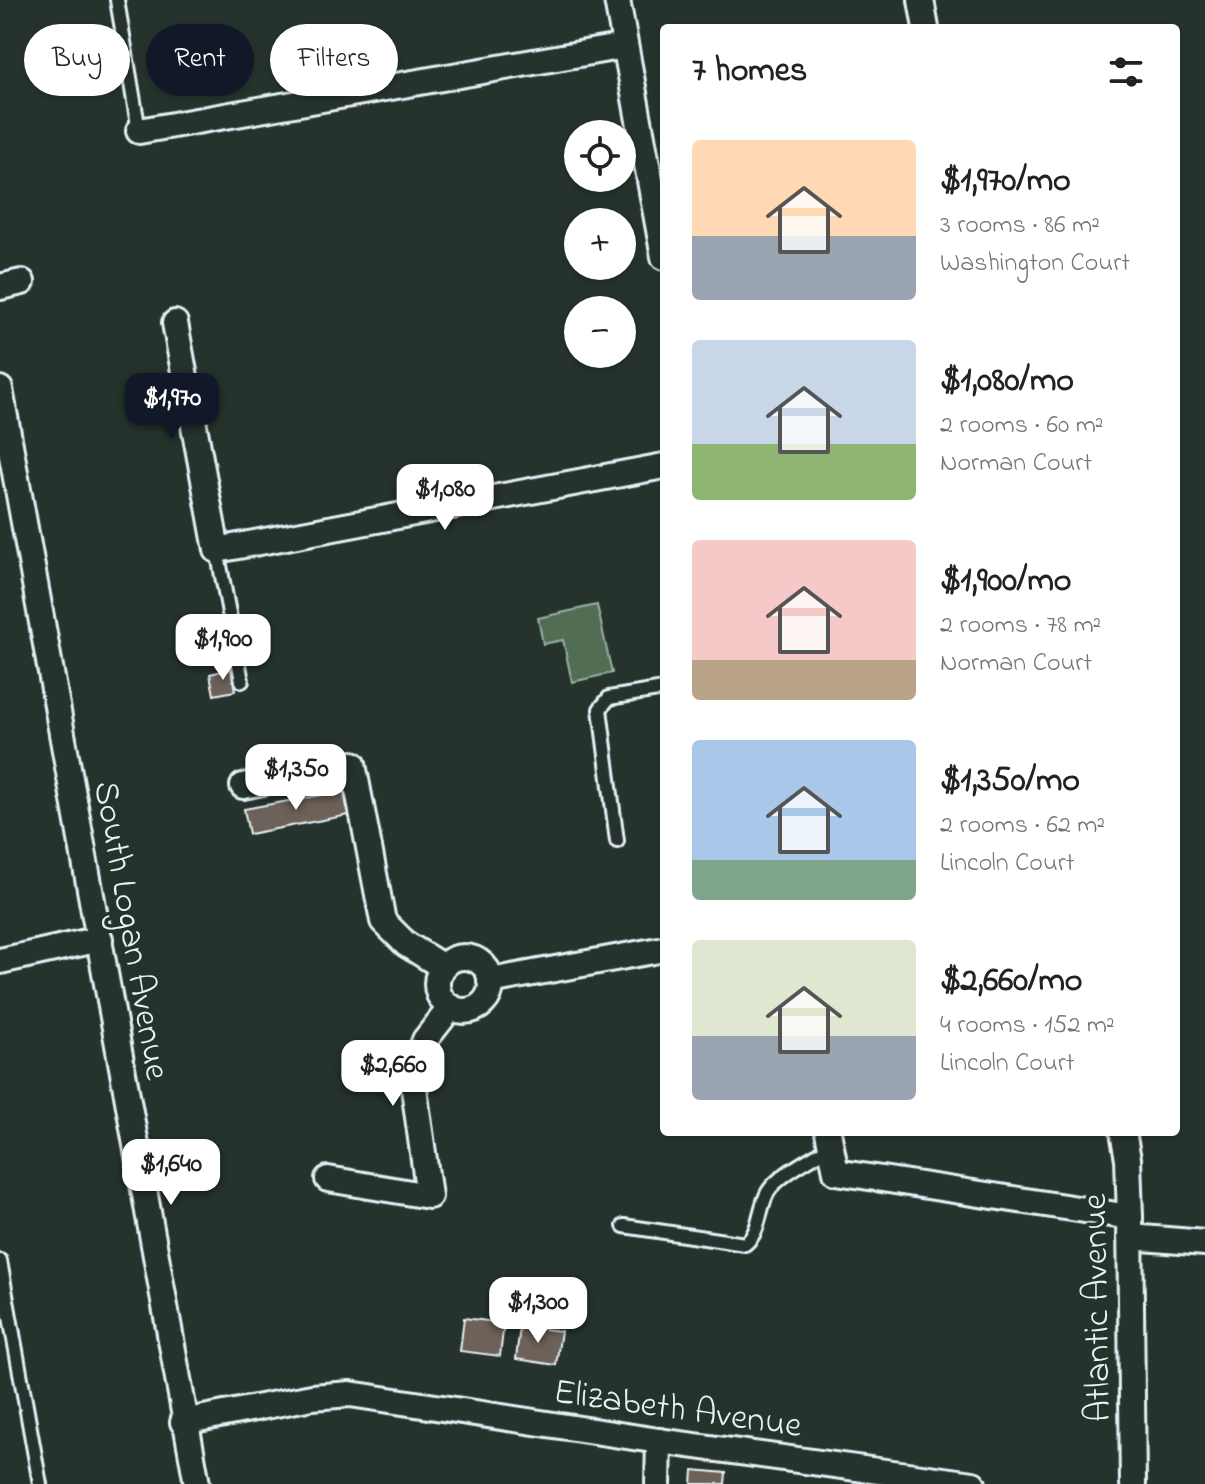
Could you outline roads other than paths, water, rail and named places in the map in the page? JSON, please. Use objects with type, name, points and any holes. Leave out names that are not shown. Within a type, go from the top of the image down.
[{"type":"street","points":[[617,0],[660,235]]},
{"type":"street","points":[[921,0],[925,24]]},
{"type":"street","points":[[139,131],[625,46]]},
{"type":"street","points":[[175,323],[217,550],[660,467]]},
{"type":"street","name":"South Logan Avenue","points":[[0,389],[100,939],[183,1422],[197,1484]]},
{"type":"street","points":[[243,786],[353,764],[383,921],[406,944],[443,967]]},
{"type":"street","points":[[0,961],[100,939]]},
{"type":"street","points":[[490,981],[660,950]]},
{"type":"street","points":[[459,958],[472,958],[486,969],[490,981],[488,996],[469,1011],[451,1007],[439,993],[439,975],[443,967],[459,958]]},
{"type":"street","points":[[328,1179],[429,1196],[412,1074],[425,1040],[451,1007]]},
{"type":"street","name":"Atlantic Avenue","points":[[1124,1136],[1128,1159],[1130,1227],[1133,1484]]},
{"type":"street","points":[[830,1139],[836,1172],[1205,1243]]},
{"type":"street","name":"Elizabeth Avenue","points":[[183,1422],[312,1397],[350,1394],[973,1484]]},
{"type":"street","points":[[658,1484],[659,1441]]},
{"type":"lane","points":[[117,0],[139,131]]},
{"type":"lane","points":[[217,550],[242,681]]},
{"type":"lane","points":[[617,841],[600,709],[609,698],[660,690]]},
{"type":"lane","points":[[624,1226],[745,1244],[754,1237],[769,1189],[830,1139]]},
{"type":"lane","points":[[0,1261],[40,1484]]}]
